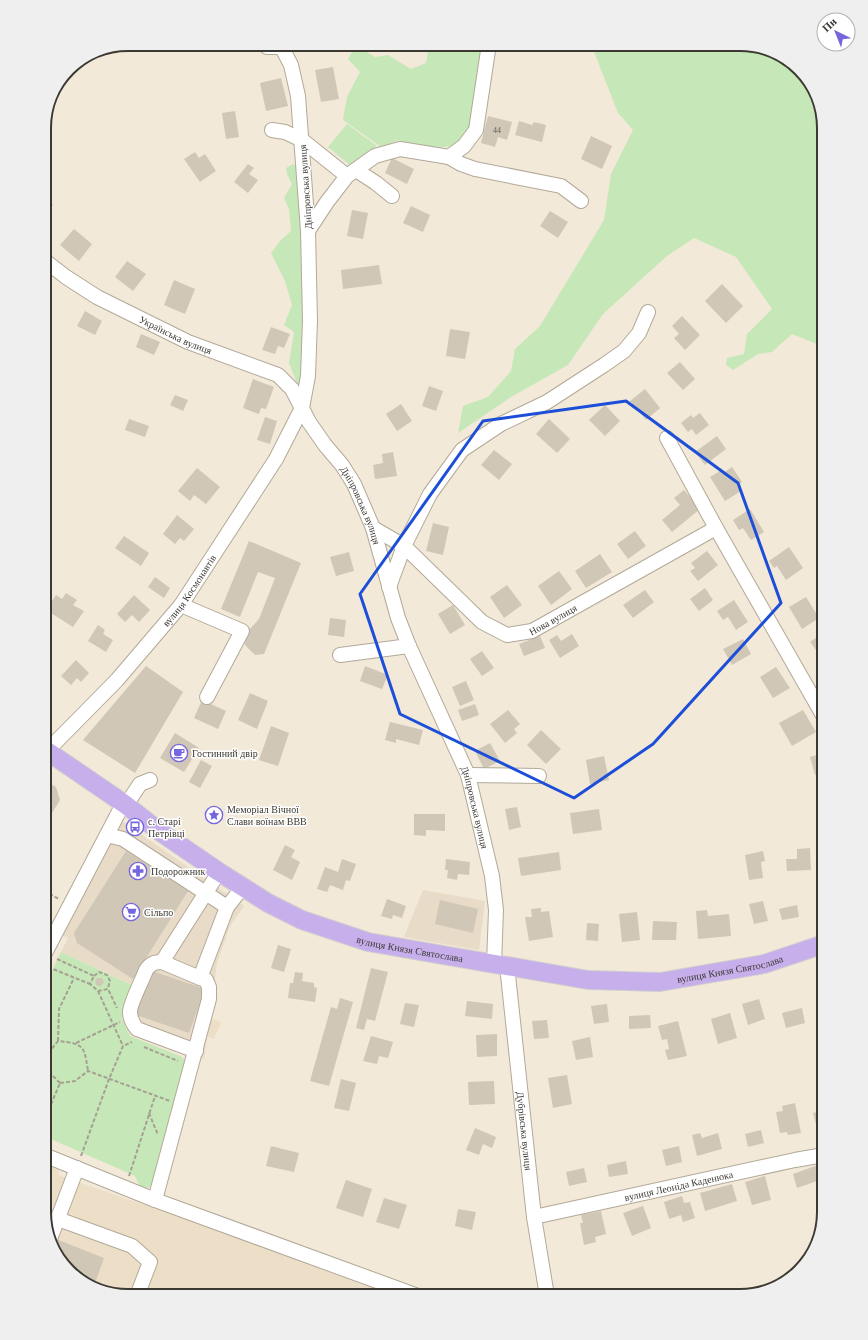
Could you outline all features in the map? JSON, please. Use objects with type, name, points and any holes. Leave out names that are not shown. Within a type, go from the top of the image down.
[{"type":"main road","name":"вулиця Князя Святослава","points":[[51,753],[218,872],[268,903],[302,920],[368,942],[588,980],[660,982],[764,964],[817,946]]},
{"type":"street","name":"Дніпровська вулиця","points":[[280,51],[291,65],[298,96],[308,232],[308,376],[302,408],[309,422],[325,445],[342,465],[354,484],[373,528],[398,618],[409,646],[468,775],[492,876],[501,965]]},
{"type":"street","points":[[449,156],[464,146],[476,130],[488,51]]},
{"type":"street","points":[[272,130],[285,132],[302,140],[351,173],[376,183],[392,196]]},
{"type":"street","points":[[308,232],[327,202],[351,173],[375,156],[400,148],[449,156],[461,164],[475,169],[561,186],[581,201]]},
{"type":"street","name":"Українська вулиця","points":[[51,265],[97,297],[188,342],[278,376],[292,389],[302,408]]},
{"type":"street","points":[[389,587],[404,546],[430,494],[462,450],[501,424],[547,402],[624,351],[639,333],[648,312]]},
{"type":"street","name":"вулиця Космонавтів","points":[[51,745],[117,680],[181,605],[276,459],[302,408]]},
{"type":"street","points":[[667,438],[716,528],[817,705]]},
{"type":"street","name":"Нова вулиця","points":[[373,528],[404,546],[482,622],[507,635],[532,631],[716,528]]},
{"type":"street","points":[[181,605],[242,631],[207,697]]},
{"type":"street","points":[[340,655],[409,646]]},
{"type":"street","points":[[468,775],[539,776]]},
{"type":"street","points":[[51,943],[106,836],[140,784],[150,780]]},
{"type":"street","points":[[106,836],[123,839],[227,908]]},
{"type":"street","points":[[162,962],[218,872]]},
{"type":"street","points":[[200,978],[227,908],[243,887]]},
{"type":"street","points":[[155,1200],[192,1067],[210,999],[209,987],[206,980],[162,962],[150,964],[146,970],[130,1010],[133,1024],[138,1029],[196,1051]]},
{"type":"street","name":"Дубрівська вулиця","points":[[501,965],[534,1217],[546,1289]]},
{"type":"street","name":"вулиця Леоніда Каденюка","points":[[534,1217],[817,1156]]},
{"type":"street","points":[[51,1158],[155,1200],[391,1289]]},
{"type":"street","points":[[54,1230],[77,1168]]},
{"type":"street","points":[[58,1219],[132,1246],[150,1262],[140,1289]]},
{"type":"path","points":[[51,895],[69,906]]},
{"type":"path","points":[[51,961],[94,976]]},
{"type":"path","points":[[51,963],[74,978],[90,984],[98,991],[123,1046]]},
{"type":"path","points":[[90,984],[94,976],[99,972],[107,975],[110,981],[108,989],[117,1008]]},
{"type":"path","points":[[51,1049],[58,1041],[59,1009],[74,978]]},
{"type":"path","points":[[98,991],[108,989]]},
{"type":"path","points":[[58,1041],[76,1043],[122,1021],[130,1015]]},
{"type":"path","points":[[77,1168],[109,1079],[123,1046],[132,1042],[192,1067]]},
{"type":"path","points":[[76,1043],[85,1051],[88,1071]]},
{"type":"path","points":[[88,1071],[181,1105]]},
{"type":"path","points":[[51,1074],[60,1083],[75,1082],[88,1071]]},
{"type":"path","points":[[51,1104],[60,1083]]},
{"type":"path","points":[[125,1188],[155,1096]]},
{"type":"highlighted area","points":[[626,401],[738,483],[781,603],[653,744],[574,798],[400,714],[360,594],[483,421]]},
{"type":"shaded area","points":[[122,821],[244,906],[230,926],[217,963],[204,1059],[133,1032],[133,985],[61,952],[68,938],[59,934]]},
{"type":"shaded area","points":[[423,890],[485,901],[479,950],[404,937]]},
{"type":"shaded area","points":[[211,1018],[221,1022],[214,1039],[204,1035]]},
{"type":"shaded area","points":[[51,1167],[59,1170],[58,1175],[185,1219],[375,1289],[123,1289],[103,1285],[77,1270],[64,1255],[57,1242],[51,1212]]},
{"type":"green space","points":[[365,51],[375,57],[388,55],[411,69],[426,63],[428,51],[481,51],[470,126],[463,139],[452,146],[436,148],[418,146],[398,140],[381,147],[343,120],[347,97],[360,72],[348,59],[352,52]]},
{"type":"green space","points":[[594,51],[755,52],[783,64],[798,77],[809,94],[816,113],[817,344],[792,334],[772,352],[758,354],[733,370],[726,365],[727,358],[744,354],[747,334],[772,309],[736,257],[694,238],[667,256],[603,314],[568,365],[511,397],[458,433],[463,406],[488,397],[511,371],[515,349],[540,326],[604,220],[611,174],[633,130],[618,113]]},
{"type":"green space","points":[[347,124],[377,146],[351,166],[328,147]]},
{"type":"green space","points":[[293,164],[299,168],[304,232],[303,375],[298,386],[289,363],[294,332],[284,325],[292,305],[285,281],[271,253],[280,241],[291,231],[289,209],[284,198],[292,184],[286,168]]},
{"type":"green space","points":[[61,952],[134,986],[122,1019],[130,1036],[180,1056],[185,1060],[186,1065],[154,1184],[149,1187],[140,1187],[135,1176],[51,1139],[51,973]]},
{"type":"building","points":[[333,67],[339,99],[321,102],[315,70]]},
{"type":"building","points":[[281,78],[288,106],[266,111],[260,83]]},
{"type":"building","points":[[235,111],[239,137],[226,139],[222,113]]},
{"type":"building","points":[[488,116],[512,122],[507,140],[498,137],[495,147],[481,143]]},
{"type":"building","points":[[519,121],[532,125],[534,122],[546,125],[542,142],[515,135]]},
{"type":"building","points":[[591,136],[612,146],[602,169],[581,159]]},
{"type":"building","points":[[195,152],[199,158],[205,154],[216,171],[200,182],[184,159]]},
{"type":"building","points":[[392,158],[414,169],[407,184],[385,173]]},
{"type":"building","points":[[248,164],[254,168],[249,174],[258,180],[248,193],[234,182]]},
{"type":"building","points":[[411,206],[430,215],[423,232],[403,223]]},
{"type":"building","points":[[352,210],[368,213],[363,239],[347,236]]},
{"type":"building","points":[[550,211],[568,222],[558,238],[540,226]]},
{"type":"building","points":[[74,229],[92,244],[79,261],[60,245]]},
{"type":"building","points":[[127,261],[146,274],[133,291],[115,277]]},
{"type":"building","points":[[379,265],[382,284],[343,289],[341,270]]},
{"type":"building","points":[[174,280],[195,289],[185,314],[164,305]]},
{"type":"building","points":[[722,284],[743,306],[726,323],[705,301]]},
{"type":"building","points":[[85,311],[102,321],[95,335],[77,326]]},
{"type":"building","points":[[682,316],[700,335],[685,350],[674,338],[679,334],[672,326]]},
{"type":"building","points":[[271,327],[290,334],[284,348],[278,346],[275,354],[262,350]]},
{"type":"building","points":[[450,329],[470,332],[465,359],[446,356]]},
{"type":"building","points":[[141,334],[160,342],[154,355],[136,347]]},
{"type":"building","points":[[680,362],[695,379],[683,390],[667,373]]},
{"type":"building","points":[[253,379],[274,387],[266,409],[261,408],[259,414],[243,408]]},
{"type":"building","points":[[429,386],[443,391],[436,411],[422,406]]},
{"type":"building","points":[[645,389],[660,408],[646,420],[630,401]]},
{"type":"building","points":[[175,395],[188,400],[183,411],[170,405]]},
{"type":"building","points":[[401,404],[412,421],[397,431],[386,414]]},
{"type":"building","points":[[605,405],[620,421],[605,436],[589,420]]},
{"type":"building","points":[[700,413],[709,425],[696,435],[692,429],[688,432],[681,423],[691,415],[693,418]]},
{"type":"building","points":[[265,417],[277,421],[270,444],[257,440]]},
{"type":"building","points":[[129,419],[149,426],[145,437],[125,430]]},
{"type":"building","points":[[549,419],[570,439],[557,453],[536,434]]},
{"type":"building","points":[[717,436],[726,449],[705,465],[695,452]]},
{"type":"building","points":[[494,450],[512,464],[499,480],[481,465]]},
{"type":"building","points":[[393,452],[397,476],[375,479],[373,465],[383,463],[382,454]]},
{"type":"building","points":[[732,467],[742,482],[737,485],[741,491],[725,501],[710,477],[720,471],[722,474]]},
{"type":"building","points":[[197,468],[220,487],[206,504],[194,495],[190,501],[178,491]]},
{"type":"building","points":[[684,490],[700,509],[672,532],[662,520],[680,505],[674,498]]},
{"type":"building","points":[[750,509],[764,532],[751,540],[743,528],[739,530],[733,520]]},
{"type":"building","points":[[177,515],[194,529],[184,541],[180,538],[175,544],[163,534]]},
{"type":"building","points":[[433,523],[449,527],[443,555],[426,551]]},
{"type":"building","points":[[635,531],[646,546],[628,559],[617,544]]},
{"type":"building","points":[[124,536],[149,553],[141,566],[115,548]]},
{"type":"building","points":[[249,541],[301,563],[264,654],[255,655],[245,645],[246,633],[259,619],[275,578],[258,572],[240,617],[221,609]]},
{"type":"building","points":[[789,547],[803,568],[786,580],[777,566],[774,568],[769,561]]},
{"type":"building","points":[[707,551],[718,565],[698,581],[690,571],[695,568],[691,563]]},
{"type":"building","points":[[349,552],[354,571],[336,576],[330,557]]},
{"type":"building","points":[[600,554],[612,572],[586,588],[575,571]]},
{"type":"building","points":[[559,571],[572,589],[551,605],[538,586]]},
{"type":"building","points":[[155,577],[170,588],[164,598],[148,587]]},
{"type":"building","points":[[507,585],[522,605],[504,618],[490,597]]},
{"type":"building","points":[[705,588],[713,600],[699,611],[690,599]]},
{"type":"building","points":[[645,590],[654,602],[633,618],[623,605]]},
{"type":"building","points":[[66,593],[77,600],[73,605],[84,611],[73,627],[51,613],[51,602],[56,595],[62,599]]},
{"type":"building","points":[[134,595],[150,610],[139,622],[132,615],[125,622],[117,614]]},
{"type":"building","points":[[806,597],[817,615],[817,619],[802,629],[789,607]]},
{"type":"building","points":[[734,600],[748,622],[736,630],[728,617],[723,620],[717,611]]},
{"type":"building","points":[[453,605],[465,625],[450,634],[438,614]]},
{"type":"building","points":[[330,618],[346,620],[344,637],[328,635]]},
{"type":"building","points":[[98,625],[105,630],[103,634],[113,640],[106,652],[88,641]]},
{"type":"building","points":[[572,634],[579,646],[560,658],[549,640],[557,635],[561,641]]},
{"type":"building","points":[[540,636],[545,648],[524,656],[519,644]]},
{"type":"building","points":[[817,637],[817,652],[810,642]]},
{"type":"building","points":[[743,639],[751,654],[732,665],[723,649]]},
{"type":"building","points":[[482,651],[494,668],[482,676],[470,659]]},
{"type":"building","points":[[76,660],[89,673],[81,682],[77,678],[71,685],[61,676]]},
{"type":"building","points":[[146,666],[183,692],[135,773],[83,740]]},
{"type":"building","points":[[365,666],[388,675],[382,689],[360,681]]},
{"type":"building","points":[[776,667],[790,688],[773,698],[760,677]]},
{"type":"building","points":[[466,681],[474,700],[460,706],[452,687]]},
{"type":"building","points":[[250,693],[268,701],[257,729],[238,720]]},
{"type":"building","points":[[202,700],[226,711],[218,729],[194,718]]},
{"type":"building","points":[[475,704],[479,715],[462,721],[458,710]]},
{"type":"building","points":[[508,710],[520,724],[514,729],[517,733],[505,743],[490,724]]},
{"type":"building","points":[[803,710],[816,732],[792,746],[779,723]]},
{"type":"building","points":[[390,722],[423,730],[419,745],[396,739],[396,743],[385,740]]},
{"type":"building","points":[[271,726],[289,733],[278,766],[259,760]]},
{"type":"building","points":[[541,730],[561,749],[546,764],[527,745]]},
{"type":"building","name":"Гостинний двір","points":[[175,733],[199,748],[184,772],[160,758]]},
{"type":"building","points":[[490,743],[500,761],[484,769],[475,751]]},
{"type":"building","points":[[817,755],[817,774],[815,775],[810,757]]},
{"type":"building","points":[[604,756],[609,780],[590,784],[586,760]]},
{"type":"building","points":[[201,760],[212,766],[200,788],[189,782]]},
{"type":"building","points":[[51,784],[56,787],[60,800],[52,813]]},
{"type":"building","points":[[517,807],[521,827],[509,830],[505,809]]},
{"type":"building","points":[[599,809],[602,830],[573,834],[570,813]]},
{"type":"building","points":[[414,814],[445,814],[445,831],[426,830],[426,836],[414,835]]},
{"type":"building","points":[[285,845],[295,850],[291,857],[300,862],[292,880],[273,870]]},
{"type":"building","points":[[810,848],[811,870],[787,871],[786,859],[797,859],[797,849]]},
{"type":"building","name":"Сільпо","points":[[126,851],[188,891],[133,979],[77,943],[74,933]]},
{"type":"building","points":[[763,851],[765,861],[761,862],[763,878],[749,880],[745,855]]},
{"type":"building","points":[[559,852],[561,870],[521,876],[518,858]]},
{"type":"building","points":[[342,859],[356,864],[350,881],[346,880],[343,890],[330,885],[327,892],[317,889],[325,867],[338,872]]},
{"type":"building","points":[[446,859],[470,862],[469,875],[458,874],[457,880],[447,878],[448,870],[445,870]]},
{"type":"building","points":[[387,899],[406,906],[402,918],[393,915],[392,919],[381,916]]},
{"type":"building","points":[[440,900],[478,909],[473,933],[435,924]]},
{"type":"building","points":[[763,901],[768,921],[754,924],[749,904]]},
{"type":"building","points":[[797,905],[799,917],[782,920],[779,909]]},
{"type":"building","points":[[541,908],[541,912],[549,911],[553,937],[529,941],[525,917],[532,917],[531,909]]},
{"type":"building","points":[[707,910],[708,916],[729,914],[731,936],[698,939],[696,911]]},
{"type":"building","points":[[637,912],[640,940],[622,942],[619,914]]},
{"type":"building","points":[[653,921],[677,922],[676,940],[652,940]]},
{"type":"building","points":[[587,923],[599,924],[598,941],[586,940]]},
{"type":"building","points":[[278,945],[291,949],[284,972],[271,968]]},
{"type":"building","points":[[371,968],[388,972],[375,1021],[367,1019],[364,1030],[356,1028]]},
{"type":"building","points":[[152,971],[205,989],[189,1033],[136,1015]]},
{"type":"building","points":[[295,972],[303,973],[302,981],[314,983],[314,987],[317,988],[315,1002],[288,998],[290,983],[293,983]]},
{"type":"building","points":[[97,978],[102,978],[104,982],[101,986],[97,986],[95,982]]},
{"type":"building","points":[[340,998],[353,1002],[329,1086],[310,1081],[331,1007],[337,1009]]},
{"type":"building","points":[[759,999],[765,1019],[748,1025],[742,1004]]},
{"type":"building","points":[[467,1001],[493,1004],[492,1019],[465,1016]]},
{"type":"building","points":[[405,1003],[419,1005],[414,1027],[400,1024]]},
{"type":"building","points":[[607,1004],[609,1022],[594,1024],[591,1006]]},
{"type":"building","points":[[802,1008],[805,1023],[786,1028],[782,1013]]},
{"type":"building","points":[[730,1013],[737,1038],[718,1044],[711,1019]]},
{"type":"building","points":[[650,1015],[651,1028],[629,1029],[629,1016]]},
{"type":"building","points":[[547,1020],[549,1038],[534,1039],[532,1021]]},
{"type":"building","points":[[678,1021],[687,1056],[668,1060],[665,1050],[669,1049],[667,1039],[662,1040],[658,1026]]},
{"type":"building","points":[[497,1034],[497,1056],[477,1057],[476,1035]]},
{"type":"building","points":[[371,1036],[393,1042],[388,1058],[379,1056],[377,1064],[363,1061]]},
{"type":"building","points":[[590,1037],[593,1057],[576,1060],[572,1041]]},
{"type":"building","points":[[567,1075],[572,1104],[553,1108],[548,1078]]},
{"type":"building","points":[[341,1079],[356,1083],[349,1111],[334,1108]]},
{"type":"building","points":[[494,1081],[495,1104],[469,1105],[468,1082]]},
{"type":"building","points":[[795,1103],[801,1133],[788,1135],[787,1132],[780,1133],[776,1112],[783,1111],[782,1106]]},
{"type":"building","points":[[817,1112],[817,1128],[813,1113]]},
{"type":"building","points":[[475,1128],[496,1137],[492,1148],[483,1144],[479,1155],[466,1150]]},
{"type":"building","points":[[761,1130],[764,1143],[748,1147],[745,1134]]},
{"type":"building","points":[[700,1133],[702,1138],[718,1133],[722,1149],[697,1156],[692,1135]]},
{"type":"building","points":[[271,1146],[299,1153],[294,1172],[266,1166]]},
{"type":"building","points":[[679,1146],[682,1162],[666,1166],[662,1150]]},
{"type":"building","points":[[626,1161],[628,1174],[609,1177],[607,1165]]},
{"type":"building","points":[[817,1165],[817,1181],[797,1188],[793,1174]]},
{"type":"building","points":[[584,1168],[587,1182],[569,1186],[566,1172]]},
{"type":"building","points":[[765,1176],[771,1200],[752,1205],[745,1182]]},
{"type":"building","points":[[346,1180],[372,1189],[363,1217],[336,1208]]},
{"type":"building","points":[[732,1184],[737,1201],[705,1211],[700,1193]]},
{"type":"building","points":[[682,1196],[684,1203],[690,1202],[695,1218],[683,1222],[681,1215],[669,1219],[664,1202]]},
{"type":"building","points":[[384,1198],[407,1205],[399,1229],[376,1222]]},
{"type":"building","points":[[643,1206],[651,1228],[632,1236],[623,1213]]},
{"type":"building","points":[[458,1209],[476,1212],[472,1230],[455,1226]]},
{"type":"building","points":[[601,1211],[606,1234],[595,1237],[596,1242],[584,1245],[580,1223],[583,1223],[581,1215]]},
{"type":"building","points":[[56,1239],[104,1258],[96,1282],[85,1276],[70,1263]]},
{"type":"place","name":"Гостинний двір","points":[[179,753]]},
{"type":"place","name":"Меморіал Вічної Слави воїнам ВВВ","points":[[214,815]]},
{"type":"place","name":"с. Старі Петрівці","points":[[135,827]]},
{"type":"place","name":"Подорожник","points":[[138,871]]},
{"type":"place","name":"Сільпо","points":[[131,912]]}]
